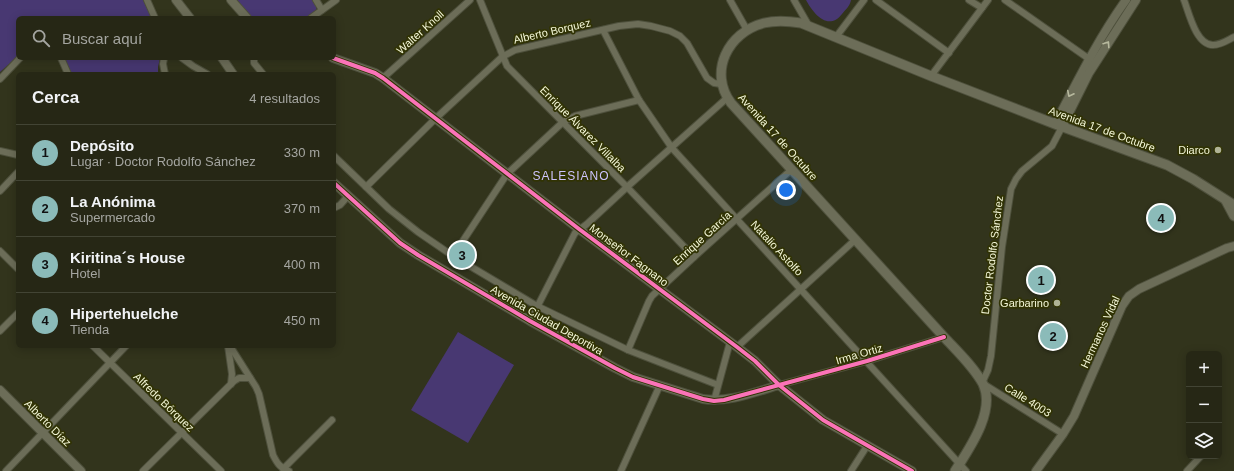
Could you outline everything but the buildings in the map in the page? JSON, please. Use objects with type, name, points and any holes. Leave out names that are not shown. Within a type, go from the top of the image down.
[{"type":"main road","name":"Avenida 17 de Octubre","points":[[960,469],[984,414],[986,396],[982,383],[975,372],[944,337],[727,98],[722,84],[721,70],[725,56],[735,41],[747,30],[763,23],[775,21],[795,22],[809,26],[1058,126],[1176,170],[1194,179],[1234,205]]},
{"type":"main road","name":"Avenida 17 de Octubre","points":[[1224,199],[1234,216]]},
{"type":"street","points":[[147,0],[154,16]]},
{"type":"street","points":[[176,0],[188,16]]},
{"type":"street","points":[[231,0],[241,14]]},
{"type":"street","points":[[316,0],[322,10]]},
{"type":"street","points":[[314,16],[336,0]]},
{"type":"street","name":"Walter Knoll","points":[[383,78],[470,0]]},
{"type":"street","name":"Enrique Álvarez Villalba","points":[[480,0],[502,57],[507,66],[694,257]]},
{"type":"street","points":[[730,0],[747,30]]},
{"type":"street","points":[[794,0],[809,26]]},
{"type":"street","points":[[876,0],[949,53]]},
{"type":"street","points":[[969,0],[982,8]]},
{"type":"street","points":[[931,76],[988,0]]},
{"type":"street","points":[[1005,0],[1091,61]]},
{"type":"street","points":[[1184,0],[1196,31],[1203,41],[1213,45],[1220,44],[1234,37]]},
{"type":"street","points":[[836,37],[861,1]]},
{"type":"street","name":"Doctor Rodolfo Sánchez","points":[[982,383],[988,370],[991,356],[1002,247],[1011,189],[1022,171],[1052,146],[1058,126],[1091,61],[1129,1]]},
{"type":"street","name":"Alberto Borquez","points":[[366,187],[435,119],[502,57],[515,50],[625,25],[638,24],[658,27],[680,36],[687,43],[709,80],[714,83],[722,84]]},
{"type":"street","name":"Natalio Astolfo","points":[[603,30],[639,100],[672,148],[867,361],[960,469]]},
{"type":"street","name":"Monseñor Fagnano","points":[[336,59],[375,73],[383,78],[579,229],[738,347],[779,385],[823,420],[912,471]]},
{"type":"street","points":[[0,79],[18,60]]},
{"type":"street","points":[[62,60],[67,72]]},
{"type":"street","points":[[164,60],[165,72]]},
{"type":"street","points":[[185,60],[204,72]]},
{"type":"street","points":[[223,60],[232,72]]},
{"type":"street","points":[[229,60],[233,72]]},
{"type":"street","points":[[254,60],[254,63],[261,72]]},
{"type":"street","points":[[530,321],[572,236],[727,98]]},
{"type":"street","points":[[453,256],[507,174],[563,122],[575,116],[639,100]]},
{"type":"street","points":[[0,151],[16,155]]},
{"type":"street","name":"Avenida Ciudad Deportiva","points":[[336,158],[390,209],[418,232],[453,256],[537,306],[628,350],[718,385]]},
{"type":"street","name":"Enrique García","points":[[628,350],[649,301],[694,257],[791,170]]},
{"type":"street","points":[[0,190],[16,174]]},
{"type":"street","name":"Avenida Ciudad Deportiva","points":[[336,185],[400,243],[412,251],[530,321],[633,377],[703,399],[714,401],[724,400],[779,385]]},
{"type":"street","points":[[336,207],[340,205],[348,196]]},
{"type":"street","points":[[738,347],[855,240]]},
{"type":"street","name":"Hermanos Vidal","points":[[1039,470],[1063,434],[1077,408],[1124,302],[1129,296],[1139,289],[1230,247],[1234,242]]},
{"type":"street","points":[[0,251],[16,267]]},
{"type":"street","points":[[0,331],[16,316]]},
{"type":"street","name":"Irma Ortiz","points":[[779,385],[867,361],[944,337]]},
{"type":"street","points":[[714,401],[730,342]]},
{"type":"street","name":"Alfredo Bórquez","points":[[95,348],[221,471]]},
{"type":"street","points":[[6,471],[124,348]]},
{"type":"street","points":[[229,348],[232,374],[231,384]]},
{"type":"street","points":[[230,348],[259,394],[276,463],[286,470],[332,420]]},
{"type":"street","points":[[143,471],[231,384],[239,378],[250,378]]},
{"type":"street","name":"Calle 4003","points":[[982,383],[1063,434]]},
{"type":"street","points":[[621,471],[660,385]]},
{"type":"street","name":"Alberto Díaz","points":[[0,390],[81,471]]},
{"type":"street","points":[[851,471],[867,446]]},
{"type":"street","points":[[1187,471],[1198,459]]},
{"type":"shaded area","points":[[0,0],[143,0],[151,16],[16,16],[16,58],[0,72]]},
{"type":"shaded area","points":[[237,0],[314,0],[317,7],[315,12],[309,16],[250,16]]},
{"type":"shaded area","points":[[806,0],[851,0],[849,6],[837,19],[826,21],[817,15]]},
{"type":"shaded area","points":[[66,60],[160,60],[158,72],[70,72]]},
{"type":"shaded area","points":[[458,332],[514,365],[468,443],[411,410]]},
{"type":"cycle path","points":[[336,59],[375,73],[383,78],[579,229],[737,347],[755,361],[779,385],[823,420],[912,471]]},
{"type":"cycle path","points":[[336,185],[400,243],[530,321],[633,377],[703,399],[714,401],[724,400],[867,361],[944,337]]},
{"type":"place","name":"Diarco","points":[[1218,150]]},
{"type":"place","name":"Hipertehuelche","points":[[1161,218]]},
{"type":"place","name":"Kiritina´s House","points":[[462,255]]},
{"type":"place","name":"Depósito","points":[[1041,280]]},
{"type":"place","name":"Garbarino","points":[[1057,303]]},
{"type":"place","name":"La Anónima","points":[[1053,336]]},
{"type":"district","name":"SALESIANO","points":[[571,176]]}]
